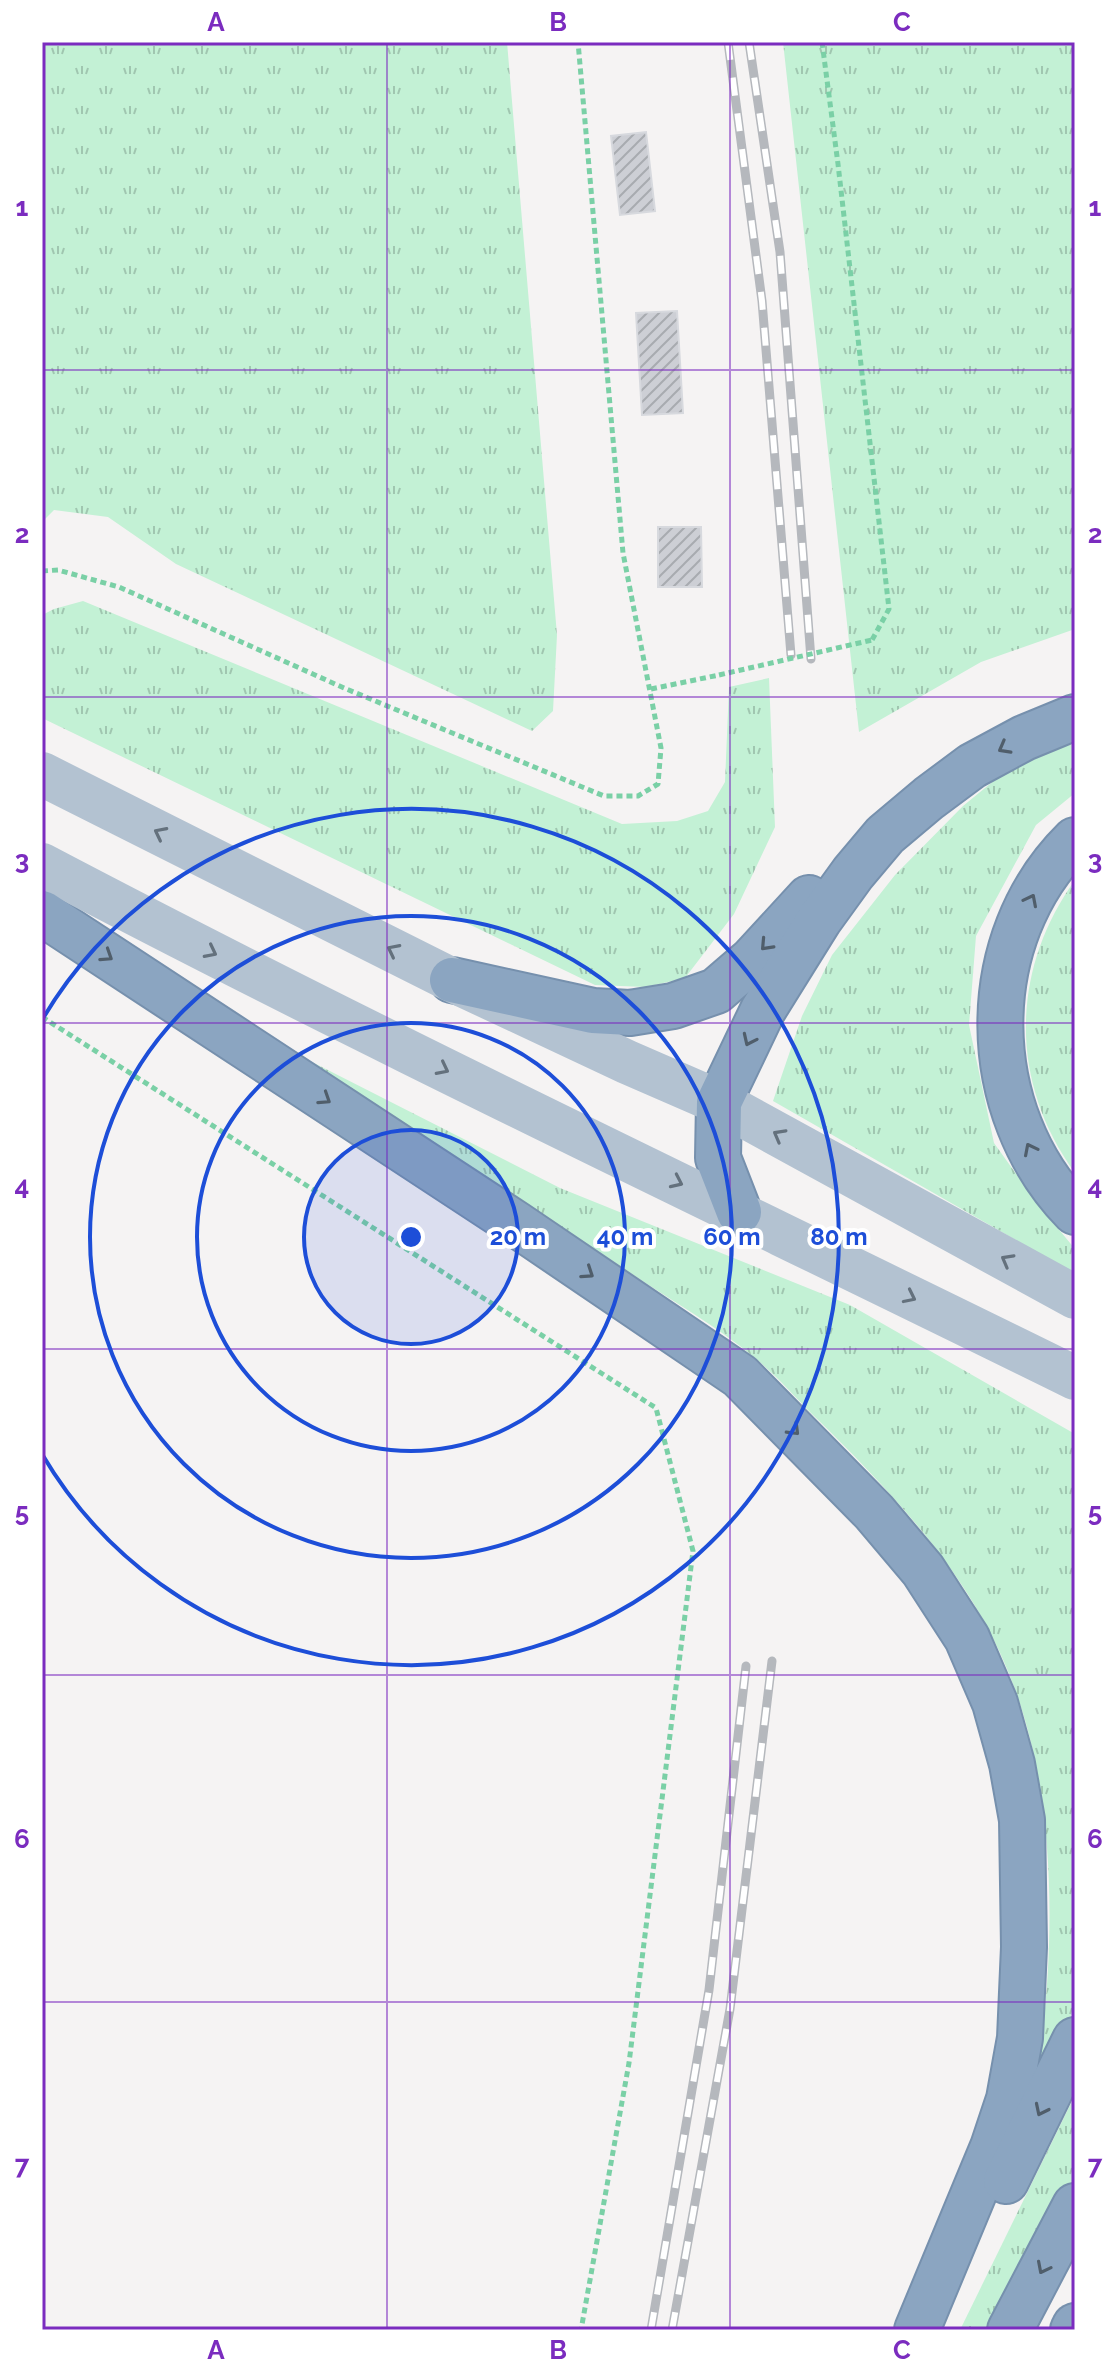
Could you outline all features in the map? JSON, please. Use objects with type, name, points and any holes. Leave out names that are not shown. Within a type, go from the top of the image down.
[{"type":"highway","points":[[739,1212],[718,1158],[719,1102],[763,1010],[819,920],[885,835],[906,818],[972,766],[1024,738],[1075,717]]},
{"type":"highway","points":[[452,980],[593,1011],[630,1013],[673,1006],[716,991],[752,960],[835,871],[906,818]]},
{"type":"highway","points":[[1075,840],[1035,892],[1013,938],[1002,982],[999,1026],[1004,1079],[1018,1125],[1040,1169],[1075,1212]]},
{"type":"highway","points":[[42,913],[503,1215],[740,1376],[874,1512],[923,1570],[967,1638],[995,1703],[1012,1764],[1022,1820],[1024,1947],[1020,2038],[1009,2099],[993,2147],[917,2330]]},
{"type":"highway","points":[[933,2330],[1075,2040]]},
{"type":"highway","points":[[1010,2330],[1075,2206]]},
{"type":"main road","points":[[42,774],[452,980],[719,1102],[1075,1297]]},
{"type":"main road","points":[[42,865],[535,1115],[1075,1378]]},
{"type":"path","points":[[42,571],[58,570],[119,587],[344,688],[604,796],[638,796],[658,784],[661,748],[623,553],[578,42]]},
{"type":"path","points":[[651,689],[872,640],[889,609],[822,42]]},
{"type":"path","points":[[42,1017],[656,1408],[693,1551],[629,2063],[581,2330]]},
{"type":"green space","points":[[42,42],[507,42],[557,635],[553,711],[532,731],[176,564],[108,517],[54,510],[42,522]]},
{"type":"green space","points":[[783,42],[1075,42],[1075,629],[981,662],[859,732]]},
{"type":"green space","points":[[83,601],[622,824],[677,821],[708,811],[725,782],[729,687],[769,678],[775,827],[734,914],[685,978],[646,987],[595,985],[42,718],[42,615]]},
{"type":"green space","points":[[1075,744],[1075,793],[1036,825],[976,936],[969,1025],[994,1143],[1075,1249],[1075,1274],[773,1101],[802,1016],[832,955],[895,875],[963,806],[1007,770],[1039,752]]},
{"type":"green space","points":[[1075,880],[1075,1173],[1053,1138],[1038,1102],[1029,1064],[1026,1026],[1029,989],[1038,951],[1054,915]]},
{"type":"green space","points":[[188,999],[560,1188],[850,1305],[1075,1434],[1075,2007],[1032,2104],[1040,2055],[1049,1952],[1047,1847],[1041,1795],[1032,1745],[1002,1657],[982,1618],[933,1545],[876,1478],[785,1386],[725,1335],[466,1166]]},
{"type":"green space","points":[[1075,2095],[1075,2183],[1001,2330],[960,2330]]},
{"type":"building","points":[[646,132],[655,211],[620,215],[611,136]]},
{"type":"building","points":[[677,311],[683,413],[642,415],[636,313]]},
{"type":"building","points":[[658,527],[701,527],[702,587],[658,587]]},
{"type":"railway","points":[[728,42],[762,301],[791,655]]},
{"type":"railway","points":[[749,42],[780,252],[811,659]]},
{"type":"railway","points":[[672,2330],[730,2009],[772,1661]]},
{"type":"railway","points":[[651,2330],[709,1990],[746,1666]]}]
